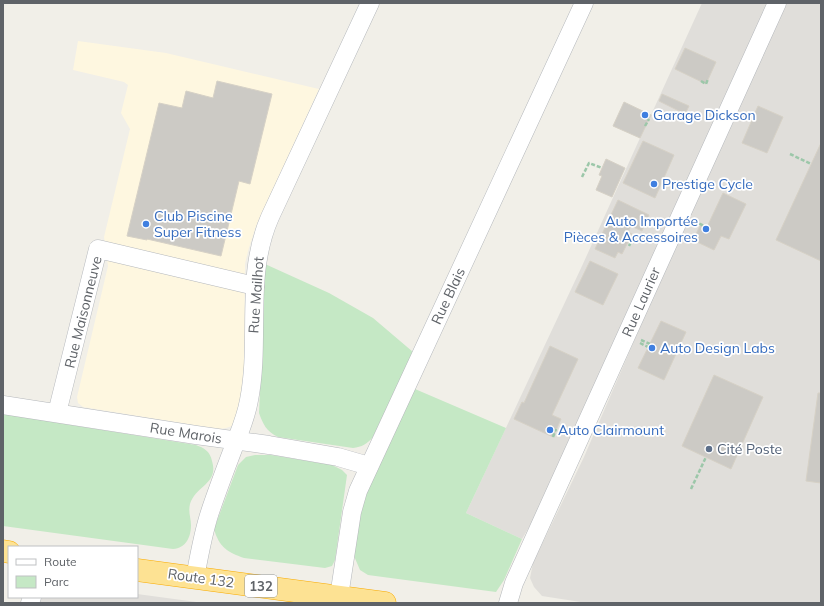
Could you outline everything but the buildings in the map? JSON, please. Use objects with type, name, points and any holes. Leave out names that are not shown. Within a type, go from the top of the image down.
[{"type":"highway","name":"Route 132","points":[[138,570],[339,600],[385,603]]},
{"type":"street","name":"Rue Mailhot","points":[[195,578],[204,531],[246,414],[251,388],[255,286],[258,252],[265,230],[370,3]]},
{"type":"street","name":"Rue Blais","points":[[339,600],[352,512],[358,491],[584,3]]},
{"type":"street","name":"Rue Laurier","points":[[508,603],[514,583],[777,3]]},
{"type":"street","name":"Rue Maisonneuve","points":[[57,413],[98,249],[255,286]]},
{"type":"street","name":"Rue Marois","points":[[3,405],[269,445],[338,457],[369,466]]},
{"type":"path","points":[[700,81],[706,84],[708,79]]},
{"type":"path","points":[[753,117],[755,113]]},
{"type":"path","points":[[646,126],[649,119]]},
{"type":"path","points":[[790,154],[812,164]]},
{"type":"path","points":[[582,177],[589,163],[602,168]]},
{"type":"path","points":[[629,246],[633,238],[630,237]]},
{"type":"path","points":[[553,437],[556,429]]},
{"type":"path","points":[[690,489],[706,457]]},
{"type":"shaded area","points":[[702,3],[769,3],[532,522],[522,539],[466,513],[582,266],[640,138],[613,126],[651,115]]},
{"type":"shaded area","points":[[780,3],[821,3],[821,603],[587,603],[542,596],[534,587],[530,578],[533,563],[584,457]]},
{"type":"shaded area","points":[[78,41],[166,53],[319,89],[256,226],[248,251],[245,264],[244,366],[240,407],[232,426],[219,429],[83,407],[78,403],[77,397],[108,266],[104,237],[130,129],[121,113],[128,85],[124,82],[73,70]]},
{"type":"shaded area","points":[[138,594],[204,603],[38,603],[40,598],[138,598]]},
{"type":"green space","points":[[265,264],[329,293],[373,318],[413,352],[373,437],[364,445],[353,448],[278,437],[268,430],[264,424],[259,413]]},
{"type":"green space","points":[[415,389],[506,428],[466,513],[522,539],[504,580],[496,592],[368,575],[360,570],[354,556],[354,544],[361,500]]},
{"type":"green space","points":[[3,414],[196,445],[204,449],[208,452],[211,458],[213,469],[212,475],[210,480],[197,492],[190,504],[189,510],[191,529],[187,541],[181,547],[173,549],[3,526]]},
{"type":"green space","points":[[255,455],[271,455],[332,465],[342,470],[347,475],[335,560],[332,566],[325,568],[244,558],[228,551],[221,545],[214,529],[238,465],[246,457]]},
{"type":"place","name":"Garage Dickson","points":[[645,115]]},
{"type":"place","name":"Prestige Cycle","points":[[654,184]]},
{"type":"place","name":"Club Piscine Super Fitness","points":[[146,224]]},
{"type":"place","name":"Auto Importée Pièces & Accessoires","points":[[706,229]]},
{"type":"place","name":"Auto Design Labs","points":[[652,348]]},
{"type":"place","name":"Auto Clairmount","points":[[550,430]]},
{"type":"place","name":"Cité Poste","points":[[709,449]]}]
